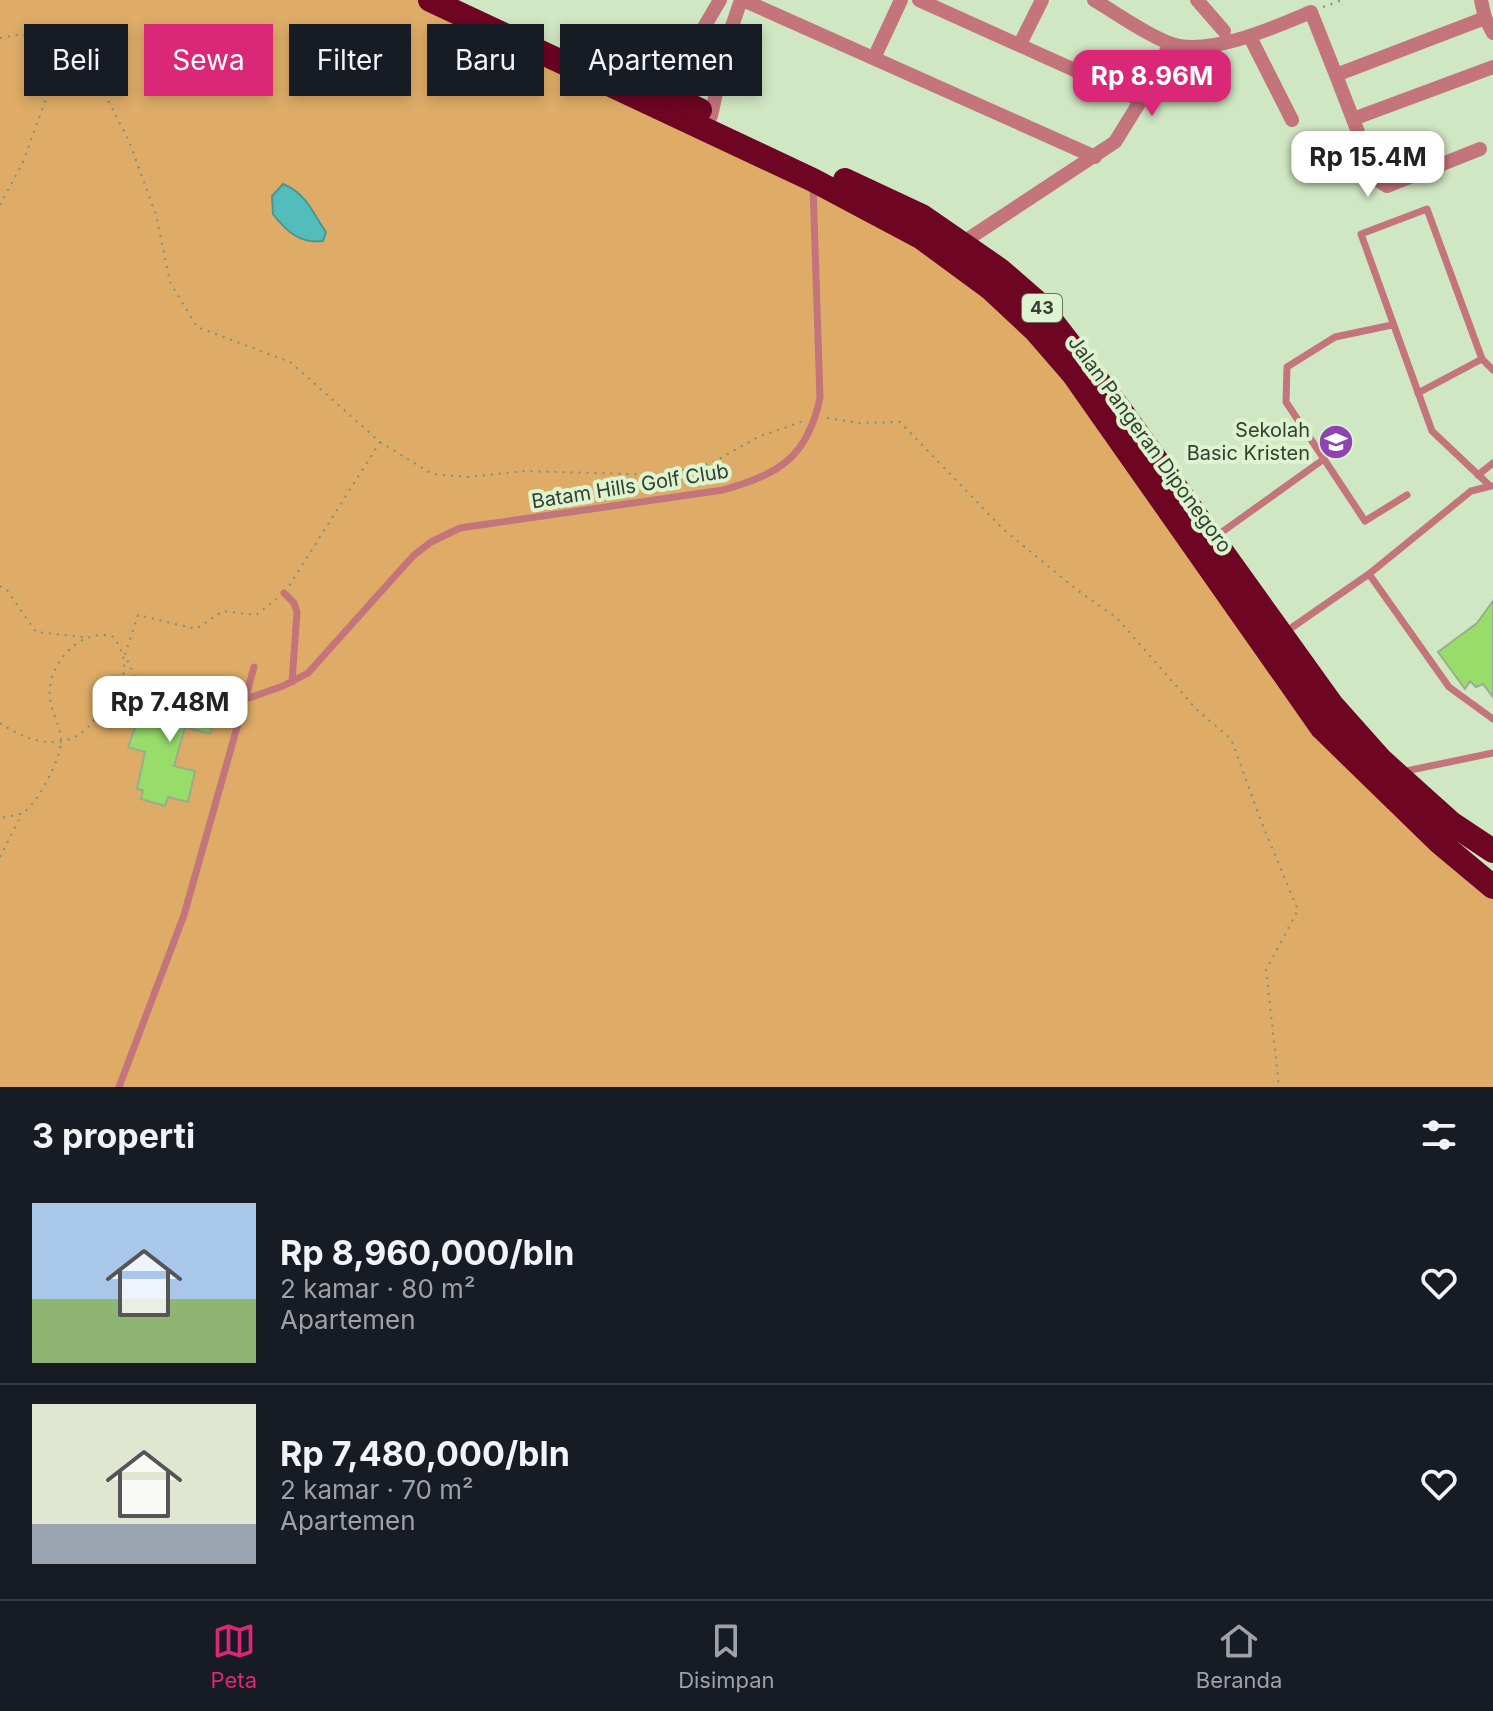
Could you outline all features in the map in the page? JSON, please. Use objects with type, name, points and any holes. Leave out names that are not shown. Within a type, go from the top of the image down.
[{"type":"highway","name":"Jalan Pangeran Diponegoro","points":[[430,0],[813,180],[922,238],[990,288],[1035,330],[1082,387],[1322,728],[1438,841],[1493,887]]},
{"type":"highway","name":"Jalan Pangeran Diponegoro","points":[[463,0],[560,44]]},
{"type":"highway","name":"Jalan Pangeran Diponegoro","points":[[674,96],[922,216],[1000,270],[1038,303],[1075,349],[1332,705],[1396,773],[1451,823],[1493,851]]},
{"type":"street","points":[[706,24],[720,0]]},
{"type":"street","points":[[711,116],[728,38],[742,0],[1095,157]]},
{"type":"street","points":[[874,58],[901,0]]},
{"type":"street","points":[[919,0],[1141,100]]},
{"type":"street","points":[[1020,44],[1042,0]]},
{"type":"street","points":[[1094,0],[1170,44],[1194,46],[1250,37],[1311,12],[1376,179],[1382,185],[1387,186],[1480,149]]},
{"type":"street","points":[[1197,0],[1224,31]]},
{"type":"street","points":[[1481,0],[1493,33]]},
{"type":"street","points":[[1336,75],[1485,18]]},
{"type":"street","points":[[1250,37],[1292,120]]},
{"type":"street","points":[[962,243],[1115,142],[1170,44]]},
{"type":"street","points":[[1353,119],[1493,67]]},
{"type":"lane","name":"Batam Hills Golf Club","points":[[246,699],[308,673],[413,556],[431,542],[460,528],[723,490],[756,480],[782,465],[802,447],[816,417],[820,398],[813,180]]},
{"type":"lane","points":[[1491,486],[1432,431],[1361,234],[1427,209],[1482,359],[1493,370]]},
{"type":"lane","points":[[1392,325],[1335,337],[1287,367],[1286,402],[1365,521],[1407,495]]},
{"type":"lane","points":[[1418,393],[1482,359]]},
{"type":"lane","points":[[1213,538],[1324,459]]},
{"type":"lane","points":[[1478,475],[1493,463]]},
{"type":"lane","points":[[1282,634],[1369,574],[1471,491],[1491,486]]},
{"type":"lane","points":[[1369,574],[1449,687],[1493,719]]},
{"type":"lane","points":[[284,593],[294,603],[297,612],[292,682]]},
{"type":"lane","points":[[119,1087],[184,915],[254,667]]},
{"type":"lane","points":[[1396,773],[1493,753]]},
{"type":"path","points":[[1311,12],[1342,0]]},
{"type":"path","points":[[0,38],[24,35]]},
{"type":"path","points":[[0,205],[23,162],[47,96]]},
{"type":"path","points":[[106,96],[129,141],[156,215],[170,282],[197,327],[290,362],[380,442],[432,474],[468,477],[525,471],[660,475],[712,463],[758,437],[816,417],[860,423],[900,422],[1003,529],[1077,590],[1117,618],[1197,710],[1231,739],[1298,910],[1266,970],[1279,1087]]},
{"type":"path","points":[[0,723],[34,742],[61,742],[84,731],[124,676],[125,655],[138,615],[196,629],[223,611],[256,615],[284,593],[380,442]]},
{"type":"path","points":[[0,586],[7,590],[36,632],[84,638]]},
{"type":"path","points":[[0,857],[23,813],[38,797],[61,742],[49,687],[67,653],[84,638],[100,632],[114,637],[138,684]]},
{"type":"path","points":[[0,818],[23,813]]},
{"type":"shaded area","points":[[0,0],[439,0],[486,24],[427,24],[427,96],[544,96],[544,54],[560,62],[560,96],[627,96],[996,284],[1493,887],[1493,1087],[0,1087]]},
{"type":"water","points":[[283,184],[308,204],[326,232],[323,241],[294,235],[273,214],[272,196]]},
{"type":"building","points":[[1493,601],[1493,697],[1483,684],[1476,687],[1470,681],[1465,689],[1438,652],[1477,623]]},
{"type":"building","points":[[176,684],[201,691],[198,699],[217,706],[210,734],[185,727],[174,766],[195,771],[188,802],[168,797],[165,806],[141,799],[143,790],[137,789],[145,752],[128,747],[137,723],[151,727],[164,692],[173,694]]},
{"type":"place","name":"Sekolah Basic Kristen","points":[[1336,442]]}]
